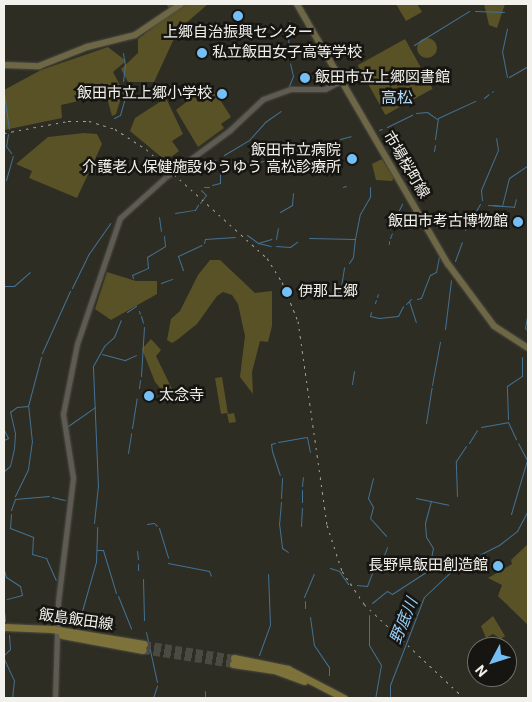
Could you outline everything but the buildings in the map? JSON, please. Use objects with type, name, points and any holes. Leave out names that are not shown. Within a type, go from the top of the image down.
[{"type":"main road","points":[[4,65],[39,66],[87,47],[135,34],[181,4]]},
{"type":"main road","name":"市場桜町線","points":[[297,4],[460,281],[494,326],[528,348]]},
{"type":"main road","name":"飯島飯田線","points":[[4,627],[57,632],[143,647]]},
{"type":"main road","name":"飯島飯田線","points":[[4,631],[57,632]]},
{"type":"main road","points":[[335,698],[287,674],[233,661],[288,669],[344,698]]},
{"type":"street","points":[[55,698],[57,632],[72,478],[63,414],[77,344],[120,218],[168,175],[230,130],[264,99],[290,89],[325,89],[342,81]]},
{"type":"shaded area","points":[[166,4],[208,4],[178,30],[154,82],[128,82],[121,69],[138,53],[138,39],[172,12]]},
{"type":"shaded area","points":[[396,4],[417,4],[422,12],[406,21]]},
{"type":"shaded area","points":[[484,4],[505,4],[497,28],[489,25]]},
{"type":"shaded area","points":[[427,38],[434,41],[437,48],[434,55],[427,58],[420,55],[417,48],[420,41]]},
{"type":"shaded area","points":[[405,39],[433,89],[385,115],[358,65]]},
{"type":"shaded area","points":[[108,47],[126,61],[113,72],[123,91],[116,114],[112,116],[103,83],[90,87],[92,98],[61,105],[62,118],[4,130],[4,90],[41,70]]},
{"type":"shaded area","points":[[210,84],[231,117],[221,124],[224,128],[198,147],[176,110]]},
{"type":"shaded area","points":[[166,98],[183,134],[172,141],[179,151],[166,161],[130,131],[135,118]]},
{"type":"shaded area","points":[[84,133],[97,134],[102,144],[77,198],[29,178],[32,171],[16,164],[48,137]]},
{"type":"shaded area","points":[[382,159],[394,178],[392,181],[376,180],[372,164]]},
{"type":"shaded area","points":[[210,260],[220,260],[255,293],[272,291],[272,326],[268,342],[260,341],[252,372],[253,394],[240,377],[245,336],[238,304],[232,295],[223,292],[217,296],[197,324],[172,343],[167,340],[171,319],[180,311],[198,275]]},
{"type":"shaded area","points":[[107,272],[136,281],[157,281],[157,294],[111,320],[95,309]]},
{"type":"shaded area","points":[[151,339],[161,350],[156,356],[172,389],[160,388],[155,382],[142,349]]},
{"type":"shaded area","points":[[222,377],[228,414],[234,413],[236,422],[229,423],[227,413],[221,414],[215,378]]},
{"type":"shaded area","points":[[528,544],[528,625],[498,596],[502,585],[488,578],[512,564],[511,560]]},
{"type":"shaded area","points":[[493,616],[505,636],[498,637],[493,634],[486,637],[481,626]]},
{"type":"waterway","points":[[414,45],[469,11]]},
{"type":"waterway","points":[[475,11],[504,12]]},
{"type":"waterway","points":[[288,52],[289,21]]},
{"type":"waterway","points":[[507,29],[502,52],[507,77]]},
{"type":"waterway","points":[[123,53],[125,65],[123,81]]},
{"type":"waterway","points":[[289,86],[293,76],[290,63]]},
{"type":"waterway","points":[[509,77],[528,66]]},
{"type":"waterway","points":[[114,118],[120,115],[125,98],[121,85]]},
{"type":"waterway","points":[[4,94],[9,129]]},
{"type":"waterway","points":[[484,98],[489,94]]},
{"type":"waterway","points":[[435,139],[438,118],[475,101]]},
{"type":"waterway","points":[[224,155],[249,140],[265,122],[281,111]]},
{"type":"waterway","points":[[416,113],[427,112],[437,119]]},
{"type":"waterway","points":[[387,127],[412,115]]},
{"type":"waterway","points":[[8,134],[6,146],[11,153]]},
{"type":"waterway","points":[[340,139],[351,136]]},
{"type":"waterway","points":[[482,200],[481,190],[498,150],[496,138]]},
{"type":"waterway","points":[[434,151],[435,145]]},
{"type":"waterway","points":[[300,152],[310,150]]},
{"type":"waterway","points":[[284,155],[297,152]]},
{"type":"waterway","points":[[6,180],[13,156]]},
{"type":"waterway","points":[[255,163],[279,157]]},
{"type":"waterway","points":[[192,165],[205,166],[215,160]]},
{"type":"waterway","points":[[230,167],[235,161],[239,164]]},
{"type":"waterway","points":[[246,162],[254,161]]},
{"type":"waterway","points":[[493,205],[502,206],[509,178],[528,165]]},
{"type":"waterway","points":[[212,185],[220,183],[220,173],[227,169]]},
{"type":"waterway","points":[[204,187],[209,187]]},
{"type":"waterway","points":[[309,238],[355,239],[360,214],[370,197],[370,187]]},
{"type":"waterway","points":[[200,203],[206,195],[201,190]]},
{"type":"waterway","points":[[280,212],[292,205],[293,193]]},
{"type":"waterway","points":[[488,205],[514,207],[516,199]]},
{"type":"waterway","points":[[399,210],[402,204]]},
{"type":"waterway","points":[[465,230],[480,204]]},
{"type":"waterway","points":[[175,213],[195,210],[198,205]]},
{"type":"waterway","points":[[159,217],[161,231]]},
{"type":"waterway","points":[[72,288],[88,255],[110,223]]},
{"type":"waterway","points":[[276,239],[278,228]]},
{"type":"waterway","points":[[390,238],[392,233]]},
{"type":"waterway","points":[[247,235],[258,243],[271,239]]},
{"type":"waterway","points":[[133,278],[132,275],[148,268],[147,257],[165,246],[164,236]]},
{"type":"waterway","points":[[204,243],[205,239],[235,237]]},
{"type":"waterway","points":[[349,263],[353,257],[355,239]]},
{"type":"waterway","points":[[276,246],[290,247],[297,242]]},
{"type":"waterway","points":[[455,261],[462,242]]},
{"type":"waterway","points":[[258,243],[271,246]]},
{"type":"waterway","points":[[183,270],[178,256],[202,245]]},
{"type":"waterway","points":[[417,299],[421,298],[430,275],[436,272],[439,257]]},
{"type":"waterway","points":[[333,290],[340,293],[344,267]]},
{"type":"waterway","points":[[4,286],[14,286],[30,272]]},
{"type":"waterway","points":[[161,283],[172,279]]},
{"type":"waterway","points":[[445,329],[451,280]]},
{"type":"waterway","points":[[42,353],[70,291]]},
{"type":"waterway","points":[[299,291],[328,291]]},
{"type":"waterway","points":[[406,304],[411,299]]},
{"type":"waterway","points":[[409,301],[416,322]]},
{"type":"waterway","points":[[127,312],[136,306]]},
{"type":"waterway","points":[[371,312],[370,316],[379,318],[398,316],[403,306]]},
{"type":"waterway","points":[[528,311],[525,328],[528,331]]},
{"type":"waterway","points":[[141,316],[143,323]]},
{"type":"waterway","points":[[94,523],[98,487],[93,366],[104,346],[114,337],[121,320]]},
{"type":"waterway","points":[[141,376],[144,327]]},
{"type":"waterway","points":[[432,385],[440,342]]},
{"type":"waterway","points":[[102,354],[125,360],[136,355]]},
{"type":"waterway","points":[[15,496],[28,469],[32,442],[28,406],[41,357]]},
{"type":"waterway","points":[[508,419],[507,386],[522,376],[522,357]]},
{"type":"waterway","points":[[352,384],[354,371]]},
{"type":"waterway","points":[[139,388],[140,380]]},
{"type":"waterway","points":[[426,423],[432,387]]},
{"type":"waterway","points":[[132,428],[137,398]]},
{"type":"waterway","points":[[4,471],[10,466],[14,448],[15,433],[10,412],[17,407],[28,406]]},
{"type":"waterway","points":[[68,426],[95,407]]},
{"type":"waterway","points":[[481,427],[508,422],[516,439]]},
{"type":"waterway","points":[[4,430],[8,438],[4,440]]},
{"type":"waterway","points":[[469,443],[477,430]]},
{"type":"waterway","points":[[128,453],[131,433]]},
{"type":"waterway","points":[[278,442],[307,437],[310,452]]},
{"type":"waterway","points":[[275,443],[271,444],[272,451],[280,475]]},
{"type":"waterway","points":[[511,514],[527,460],[518,443]]},
{"type":"waterway","points":[[457,496],[456,461],[466,446]]},
{"type":"waterway","points":[[302,486],[303,477]]},
{"type":"waterway","points":[[281,498],[282,478]]},
{"type":"waterway","points":[[373,478],[368,498],[373,507],[370,518],[386,536]]},
{"type":"waterway","points":[[302,490],[302,502]]},
{"type":"waterway","points":[[11,510],[15,499],[49,496]]},
{"type":"waterway","points":[[52,497],[65,500]]},
{"type":"waterway","points":[[416,498],[448,505]]},
{"type":"waterway","points":[[372,603],[387,591],[392,594],[429,570],[433,548],[426,537],[425,523],[431,501]]},
{"type":"waterway","points":[[281,502],[279,523],[282,548],[288,552]]},
{"type":"waterway","points":[[301,526],[302,508]]},
{"type":"waterway","name":"野底川","points":[[390,698],[390,685],[424,597],[457,566],[499,545],[517,531],[528,510]]},
{"type":"waterway","points":[[11,514],[10,528],[33,537],[32,554],[46,558],[56,580]]},
{"type":"waterway","points":[[147,524],[154,523],[157,526]]},
{"type":"waterway","points":[[82,611],[96,562],[97,527]]},
{"type":"waterway","points":[[159,528],[168,558]]},
{"type":"waterway","points":[[381,563],[387,547]]},
{"type":"waterway","points":[[97,550],[103,550],[116,593]]},
{"type":"waterway","points":[[137,551],[138,559]]},
{"type":"waterway","points":[[357,585],[367,586],[376,562]]},
{"type":"waterway","points":[[168,563],[209,571],[211,576]]},
{"type":"waterway","points":[[138,564],[138,570]]},
{"type":"waterway","points":[[330,568],[339,571],[348,584]]},
{"type":"waterway","points":[[4,570],[6,577],[20,586],[22,595],[7,599]]},
{"type":"waterway","points":[[259,655],[270,625],[268,574]]},
{"type":"waterway","points":[[304,597],[314,574]]},
{"type":"waterway","points":[[143,579],[144,620]]},
{"type":"waterway","points":[[118,596],[131,628]]},
{"type":"waterway","points":[[305,601],[305,608]]},
{"type":"waterway","points":[[4,611],[5,621]]},
{"type":"waterway","points":[[369,615],[369,645],[381,665],[375,698]]},
{"type":"waterway","points":[[310,617],[314,645],[329,667],[329,675]]},
{"type":"waterway","points":[[146,632],[157,682]]},
{"type":"waterway","points":[[4,655],[10,649],[9,635]]},
{"type":"waterway","points":[[4,659],[14,680],[12,698]]},
{"type":"waterway","points":[[153,698],[157,686]]},
{"type":"waterway","points":[[205,691],[205,698]]},
{"type":"tunnel","points":[[144,644],[234,658]]},
{"type":"tunnel","points":[[143,650],[233,664]]},
{"type":"railway","points":[[4,133],[68,121],[89,121],[115,129],[146,149],[267,258],[282,282],[298,321],[327,525],[342,571],[364,604],[464,698]]},
{"type":"place","name":"上郷自治振興センター","points":[[238,16]]},
{"type":"place","name":"私立飯田女子高等学校","points":[[202,53]]},
{"type":"place","name":"飯田市立上郷図書館","points":[[305,78]]},
{"type":"place","name":"飯田市立上郷小学校","points":[[222,94]]},
{"type":"place","name":"飯田市立病院 介護老人保健施設ゆうゆう 高松診療所","points":[[352,159]]},
{"type":"place","name":"飯田市考古博物館","points":[[518,222]]},
{"type":"place","name":"伊那上郷","points":[[287,292]]},
{"type":"place","name":"太念寺","points":[[149,396]]},
{"type":"place","name":"長野県飯田創造館","points":[[498,566]]},
{"type":"district","name":"高松","points":[[397,98]]}]
